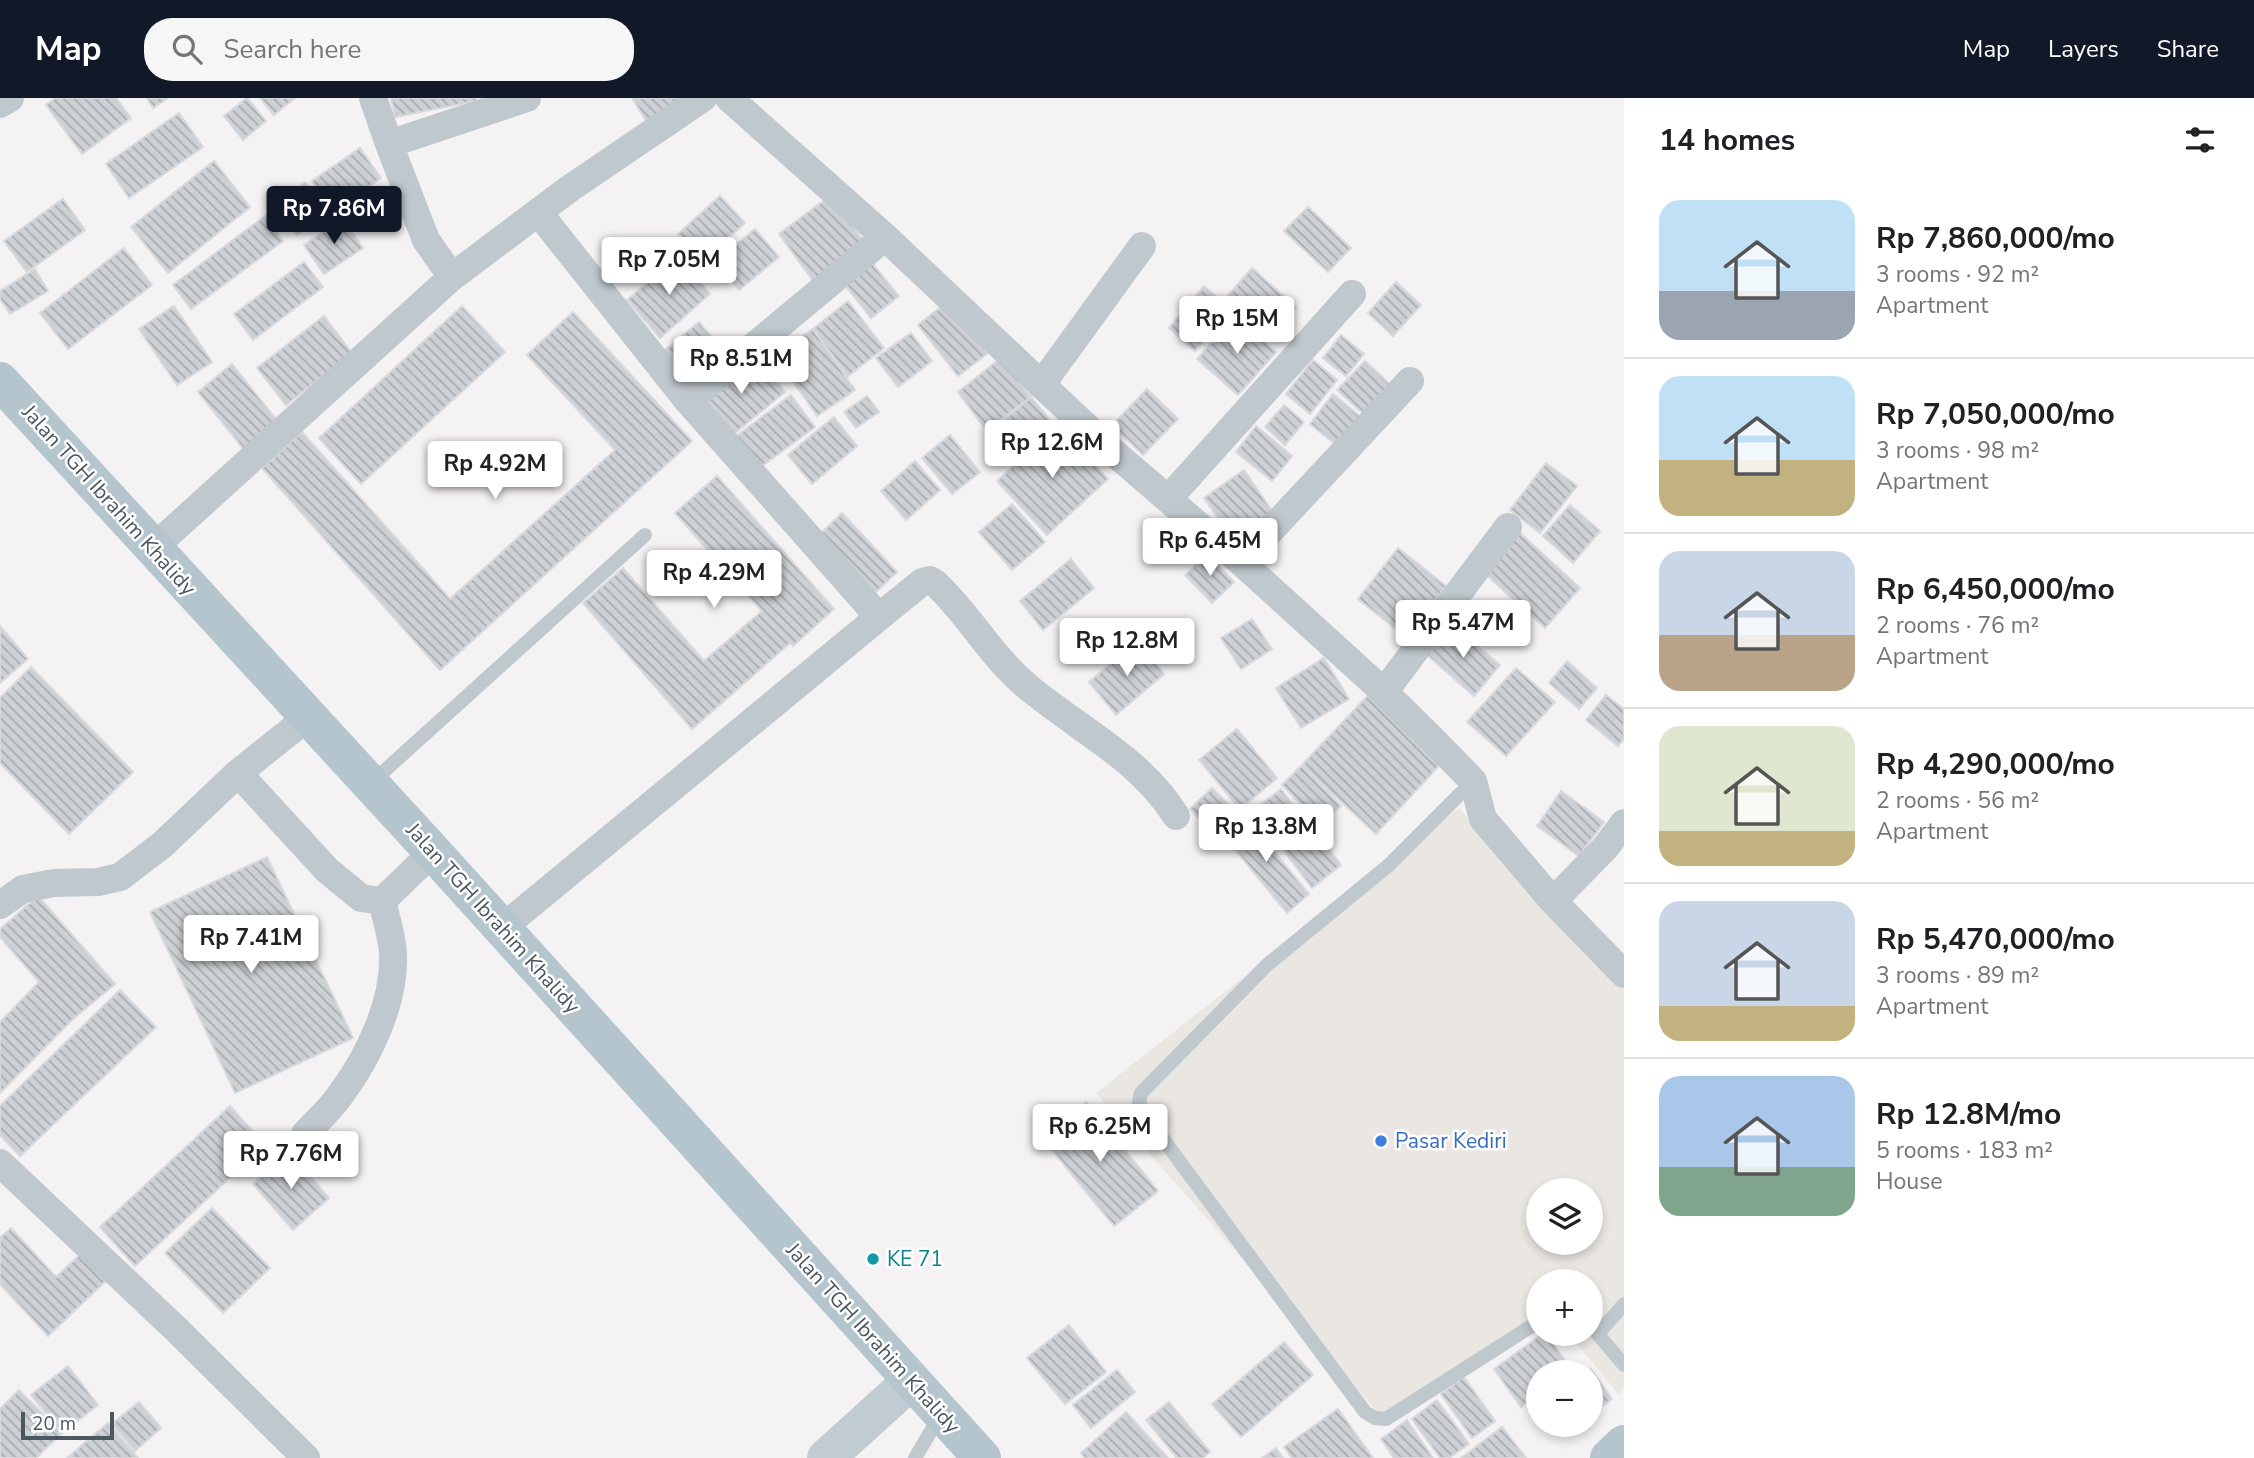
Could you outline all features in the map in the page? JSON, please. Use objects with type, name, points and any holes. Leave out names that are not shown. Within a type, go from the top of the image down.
[{"type":"main road","name":"Jalan TGH Ibrahim Khalidy","points":[[0,381],[433,852],[982,1458]]},
{"type":"main road","points":[[1609,1458],[1624,1444]]},
{"type":"street","points":[[0,104],[10,98]]},
{"type":"street","points":[[373,98],[426,240],[452,277]]},
{"type":"street","points":[[389,144],[527,98]]},
{"type":"street","points":[[153,548],[452,277],[569,189],[703,98]]},
{"type":"street","points":[[729,98],[885,237],[1041,385],[1384,692],[1473,781],[1483,819],[1553,901],[1624,974]]},
{"type":"street","points":[[538,212],[688,401],[879,617]]},
{"type":"street","points":[[688,401],[885,237]]},
{"type":"street","points":[[1041,385],[1142,246]]},
{"type":"street","points":[[1168,499],[1352,294]]},
{"type":"street","points":[[1241,562],[1410,381]]},
{"type":"street","points":[[1384,692],[1508,527]]},
{"type":"street","points":[[502,928],[922,582],[930,580],[1026,686],[1147,777],[1177,816]]},
{"type":"street","points":[[0,905],[23,889],[54,883],[98,882],[120,877],[162,845],[239,773],[308,718]]},
{"type":"street","points":[[239,773],[327,870],[361,898],[382,901]]},
{"type":"street","points":[[1553,901],[1605,848],[1624,822]]},
{"type":"street","points":[[382,901],[433,852]]},
{"type":"street","points":[[305,1135],[340,1097],[379,1025],[391,982],[393,952],[382,901]]},
{"type":"street","points":[[0,1163],[177,1330],[306,1458]]},
{"type":"street","points":[[826,1458],[911,1381]]},
{"type":"lane","points":[[370,784],[645,536]]},
{"type":"lane","points":[[1473,781],[1389,865],[1267,965],[1141,1093],[1139,1102],[1143,1112],[1365,1412],[1375,1418],[1387,1419],[1526,1330]]},
{"type":"lane","points":[[1603,1322],[1624,1304]]},
{"type":"lane","points":[[1603,1340],[1624,1365]]},
{"type":"lane","points":[[915,1458],[941,1413]]},
{"type":"shaded area","name":"Pasar Kediri","points":[[1459,808],[1624,985],[1624,1389],[1619,1395],[1603,1375],[1603,1360],[1590,1360],[1579,1346],[1603,1346],[1603,1269],[1526,1269],[1526,1328],[1389,1425],[1096,1093]]},
{"type":"building","points":[[55,98],[116,98],[131,118],[82,154],[46,105]]},
{"type":"building","points":[[147,98],[168,98],[153,108]]},
{"type":"building","points":[[247,98],[266,121],[243,140],[224,116]]},
{"type":"building","points":[[260,98],[295,98],[274,115]]},
{"type":"building","points":[[391,98],[476,98],[476,101],[395,117]]},
{"type":"building","points":[[632,98],[677,98],[682,107],[650,127]]},
{"type":"building","points":[[179,113],[203,147],[129,198],[106,164]]},
{"type":"building","points":[[360,148],[381,178],[334,211],[312,181]]},
{"type":"building","points":[[214,161],[250,207],[168,273],[131,227]]},
{"type":"building","points":[[305,183],[328,212],[297,235],[275,206]]},
{"type":"building","points":[[720,196],[745,223],[703,261],[678,234]]},
{"type":"building","points":[[830,196],[866,244],[814,282],[779,234]]},
{"type":"building","points":[[63,199],[85,230],[27,272],[4,241]]},
{"type":"building","points":[[1308,207],[1351,248],[1328,272],[1284,231]]},
{"type":"building","points":[[265,216],[283,241],[191,309],[173,285]]},
{"type":"building","points":[[343,219],[363,248],[324,274],[304,245]]},
{"type":"building","points":[[755,229],[779,257],[739,290],[715,262]]},
{"type":"building","points":[[124,248],[152,285],[68,349],[40,313]]},
{"type":"building","points":[[678,257],[710,294],[660,338],[627,300]]},
{"type":"building","points":[[304,262],[323,287],[253,340],[234,314]]},
{"type":"building","points":[[871,262],[899,296],[871,318],[844,284]]},
{"type":"building","points":[[1252,268],[1296,307],[1270,338],[1225,299]]},
{"type":"building","points":[[35,269],[48,291],[10,314],[0,299],[0,291]]},
{"type":"building","points":[[1396,282],[1421,305],[1393,336],[1368,313]]},
{"type":"building","points":[[1204,286],[1230,309],[1195,351],[1169,328]]},
{"type":"building","points":[[848,301],[884,348],[848,376],[813,329]]},
{"type":"building","points":[[947,302],[988,353],[958,376],[918,325]]},
{"type":"building","points":[[174,306],[212,362],[177,385],[139,329]]},
{"type":"building","points":[[462,306],[505,352],[361,484],[319,438]]},
{"type":"building","points":[[573,312],[692,441],[440,670],[262,468],[302,432],[450,599],[615,450],[527,355]]},
{"type":"building","points":[[324,316],[352,353],[286,405],[257,368]]},
{"type":"building","points":[[1236,316],[1276,352],[1238,395],[1197,359]]},
{"type":"building","points":[[699,322],[725,353],[685,385],[659,355]]},
{"type":"building","points":[[813,329],[855,390],[817,416],[775,355]]},
{"type":"building","points":[[911,333],[932,361],[898,387],[876,358]]},
{"type":"building","points":[[1341,335],[1364,354],[1346,376],[1323,358]]},
{"type":"building","points":[[754,354],[785,392],[728,439],[697,400]]},
{"type":"building","points":[[1001,358],[1031,397],[986,430],[958,392]]},
{"type":"building","points":[[1313,360],[1337,380],[1310,414],[1286,394]]},
{"type":"building","points":[[1365,361],[1392,386],[1365,415],[1337,390]]},
{"type":"building","points":[[232,364],[280,424],[245,451],[198,392]]},
{"type":"building","points":[[1147,389],[1178,419],[1143,455],[1112,425]]},
{"type":"building","points":[[1333,394],[1362,418],[1339,447],[1310,424]]},
{"type":"building","points":[[791,395],[815,427],[758,469],[734,438]]},
{"type":"building","points":[[867,396],[879,412],[856,428],[844,412]]},
{"type":"building","points":[[1031,397],[1053,424],[1009,460],[987,434]]},
{"type":"building","points":[[1284,405],[1304,422],[1285,445],[1265,427]]},
{"type":"building","points":[[834,417],[857,446],[812,484],[788,455]]},
{"type":"building","points":[[1058,425],[1108,479],[1047,535],[997,481]]},
{"type":"building","points":[[1256,426],[1292,456],[1272,481],[1236,452]]},
{"type":"building","points":[[950,435],[980,472],[952,494],[922,458]]},
{"type":"building","points":[[915,461],[940,490],[906,520],[881,491]]},
{"type":"building","points":[[1546,463],[1577,486],[1540,533],[1510,510]]},
{"type":"building","points":[[1244,470],[1277,518],[1237,545],[1204,498]]},
{"type":"building","points":[[717,476],[834,609],[793,646],[790,643],[692,729],[583,603],[623,568],[704,661],[762,611],[675,513]]},
{"type":"building","points":[[1012,504],[1045,542],[1012,570],[979,532]]},
{"type":"building","points":[[1570,505],[1600,531],[1573,563],[1543,536]]},
{"type":"building","points":[[842,513],[897,572],[871,597],[816,538]]},
{"type":"building","points":[[1518,531],[1580,588],[1545,628],[1482,571]]},
{"type":"building","points":[[1398,548],[1446,586],[1406,637],[1358,599]]},
{"type":"building","points":[[1207,554],[1234,582],[1212,603],[1185,575]]},
{"type":"building","points":[[1071,559],[1094,588],[1043,630],[1020,601]]},
{"type":"building","points":[[1252,619],[1272,649],[1241,669],[1221,638]]},
{"type":"building","points":[[1452,625],[1500,665],[1474,696],[1427,655]]},
{"type":"building","points":[[0,626],[28,659],[0,683]]},
{"type":"building","points":[[1138,641],[1164,674],[1116,715],[1089,682]]},
{"type":"building","points":[[1324,658],[1349,699],[1301,728],[1276,688]]},
{"type":"building","points":[[1567,661],[1597,688],[1579,709],[1549,683]]},
{"type":"building","points":[[31,667],[133,772],[69,834],[0,763],[0,698]]},
{"type":"building","points":[[1516,668],[1555,702],[1506,756],[1467,722]]},
{"type":"building","points":[[1374,689],[1447,757],[1376,834],[1302,765]]},
{"type":"building","points":[[1606,695],[1624,709],[1624,739],[1618,746],[1586,720]]},
{"type":"building","points":[[1237,729],[1277,778],[1240,809],[1199,760]]},
{"type":"building","points":[[1302,765],[1341,806],[1321,825],[1282,785]]},
{"type":"building","points":[[1212,788],[1238,814],[1215,835],[1190,809]]},
{"type":"building","points":[[1281,789],[1306,823],[1276,846],[1250,813]]},
{"type":"building","points":[[1561,791],[1604,822],[1579,856],[1537,826]]},
{"type":"building","points":[[1244,815],[1309,894],[1287,913],[1222,834]]},
{"type":"building","points":[[1313,828],[1341,865],[1312,888],[1284,851]]},
{"type":"building","points":[[267,857],[353,1038],[235,1093],[150,912]]},
{"type":"building","points":[[38,896],[115,984],[72,1020],[0,1093],[0,1022],[39,982],[0,937],[0,929]]},
{"type":"building","points":[[120,990],[156,1027],[20,1156],[0,1135],[0,1106]]},
{"type":"building","points":[[1086,1102],[1158,1191],[1114,1226],[1042,1138]]},
{"type":"building","points":[[230,1106],[265,1145],[135,1266],[100,1227]]},
{"type":"building","points":[[289,1152],[329,1198],[293,1230],[253,1184]]},
{"type":"building","points":[[212,1208],[270,1268],[223,1313],[165,1253]]},
{"type":"building","points":[[11,1228],[56,1277],[87,1248],[112,1275],[48,1336],[0,1284],[0,1238]]},
{"type":"building","points":[[1069,1325],[1106,1372],[1065,1404],[1027,1358]]},
{"type":"building","points":[[1284,1342],[1313,1375],[1241,1437],[1212,1404]]},
{"type":"building","points":[[1526,1346],[1555,1346],[1565,1360],[1526,1360],[1526,1403],[1521,1407],[1494,1369]]},
{"type":"building","points":[[68,1366],[98,1405],[62,1433],[31,1395]]},
{"type":"building","points":[[1117,1370],[1135,1392],[1091,1428],[1073,1405]]},
{"type":"building","points":[[1464,1377],[1495,1421],[1472,1438],[1441,1394]]},
{"type":"building","points":[[1603,1386],[1612,1399],[1603,1405]]},
{"type":"building","points":[[19,1390],[62,1433],[36,1458],[0,1458],[0,1409]]},
{"type":"building","points":[[1437,1400],[1469,1444],[1449,1458],[1440,1458],[1412,1419]]},
{"type":"building","points":[[139,1402],[161,1428],[135,1451],[112,1424]]},
{"type":"building","points":[[1169,1402],[1210,1452],[1203,1458],[1177,1458],[1146,1420]]},
{"type":"building","points":[[1338,1409],[1373,1458],[1292,1458],[1284,1447]]},
{"type":"building","points":[[1126,1412],[1168,1458],[1085,1458],[1081,1453]]},
{"type":"building","points":[[1407,1420],[1433,1458],[1394,1458],[1381,1439]]},
{"type":"building","points":[[108,1423],[138,1458],[67,1458]]},
{"type":"building","points":[[1502,1427],[1526,1458],[1461,1458]]},
{"type":"building","points":[[1276,1448],[1283,1458],[1262,1458]]},
{"type":"place","name":"Pasar Kediri","points":[[1381,1141]]},
{"type":"place","name":"KE 71","points":[[873,1259]]}]
